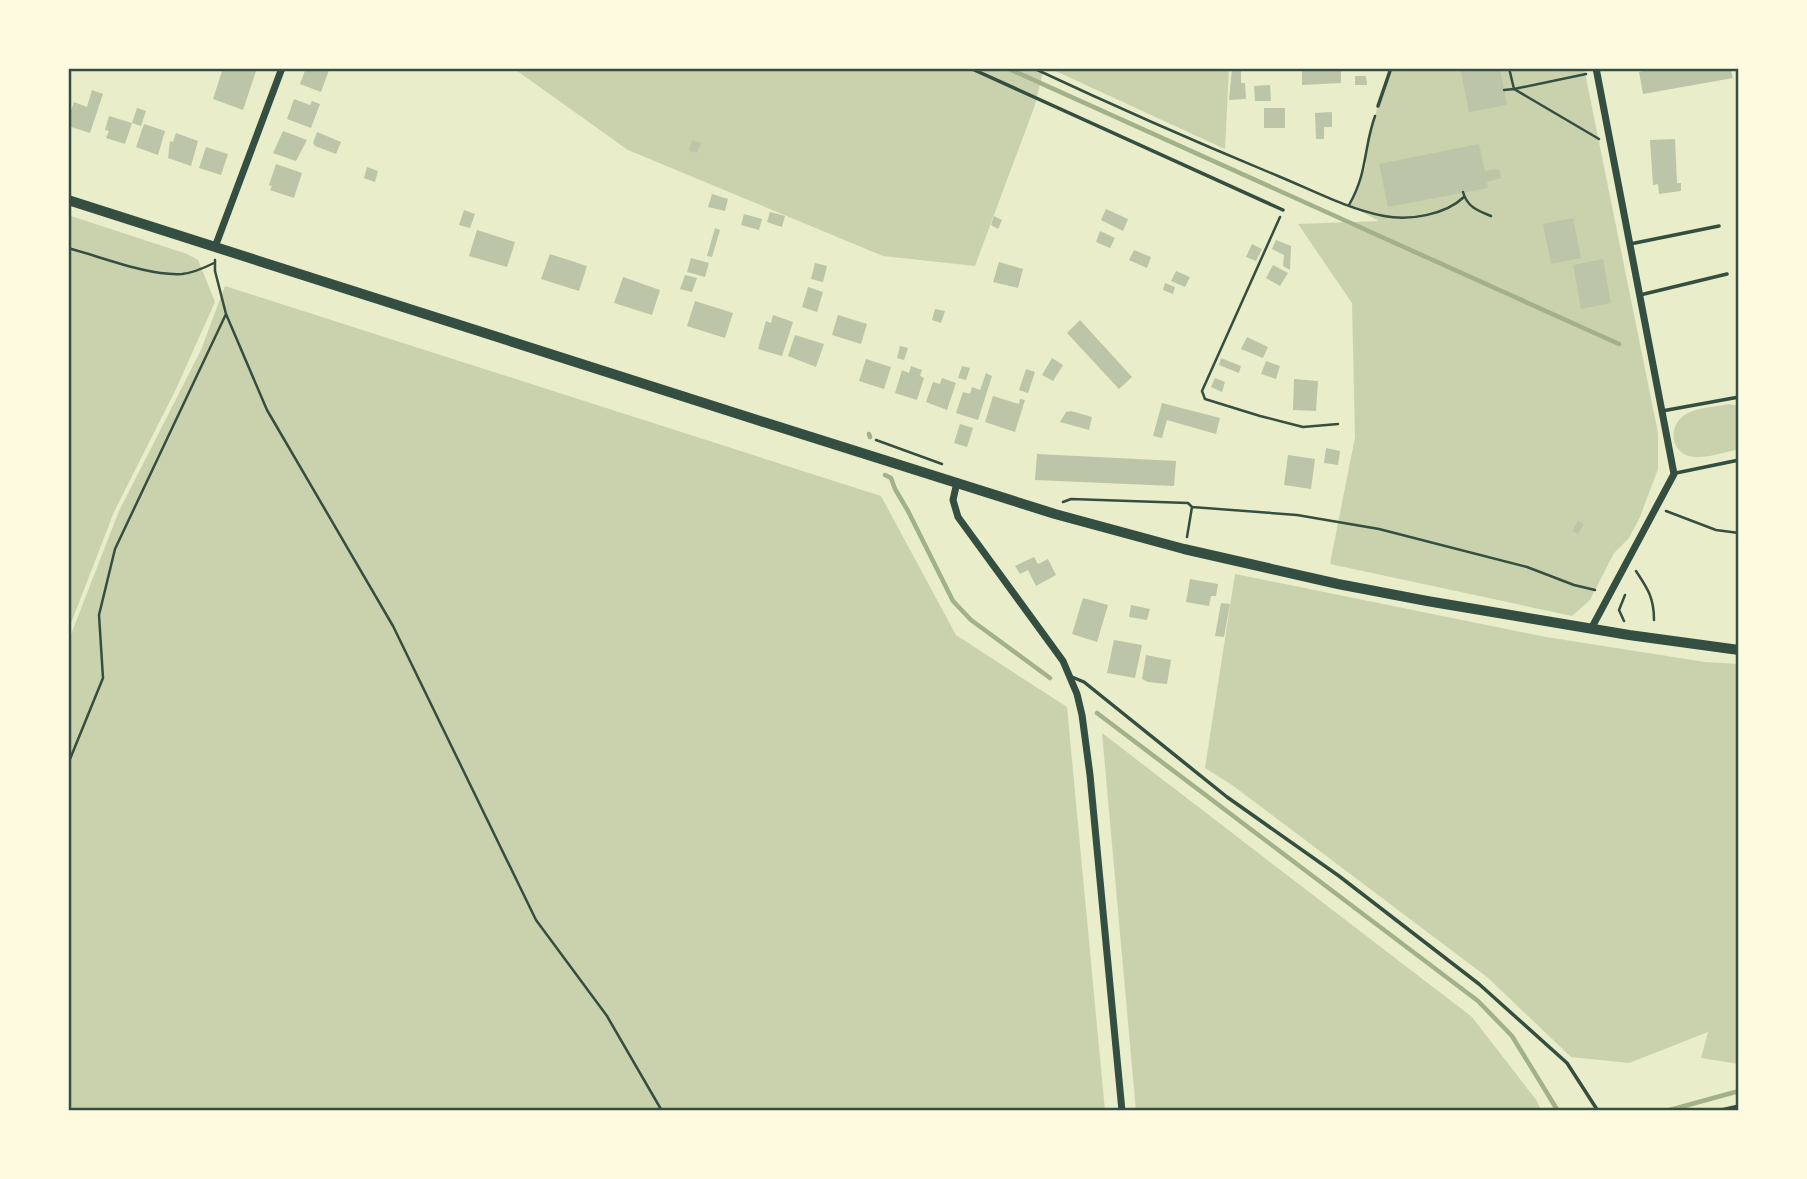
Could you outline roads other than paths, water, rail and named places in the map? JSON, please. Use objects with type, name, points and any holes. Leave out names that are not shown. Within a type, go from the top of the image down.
[{"type":"main road","points":[[68,200],[865,454],[1055,513],[1185,549],[1338,584],[1591,629],[1739,650]]},
{"type":"street","points":[[215,247],[282,68]]},
{"type":"street","points":[[1591,629],[1674,474],[1596,68]]},
{"type":"street","points":[[957,482],[953,500],[958,517],[1063,661],[1082,715],[1122,1111]]},
{"type":"lane","points":[[970,68],[1283,210]]},
{"type":"lane","points":[[1378,106],[1391,68]]},
{"type":"lane","points":[[1630,244],[1719,226]]},
{"type":"lane","points":[[1640,295],[1727,274]]},
{"type":"lane","points":[[1662,411],[1739,397]]},
{"type":"lane","points":[[1674,474],[1739,460]]},
{"type":"lane","points":[[1070,676],[1084,682],[1227,797],[1339,876],[1479,984],[1567,1063],[1598,1111]]},
{"type":"lane","points":[[1717,1111],[1739,1106]]},
{"type":"waterway","points":[[1007,68],[1619,344]]},
{"type":"waterway","points":[[885,475],[891,478],[953,601],[971,620],[1050,678]]},
{"type":"waterway","points":[[1097,713],[1478,1001],[1512,1036],[1558,1111]]},
{"type":"waterway","points":[[1666,1111],[1739,1091]]}]
